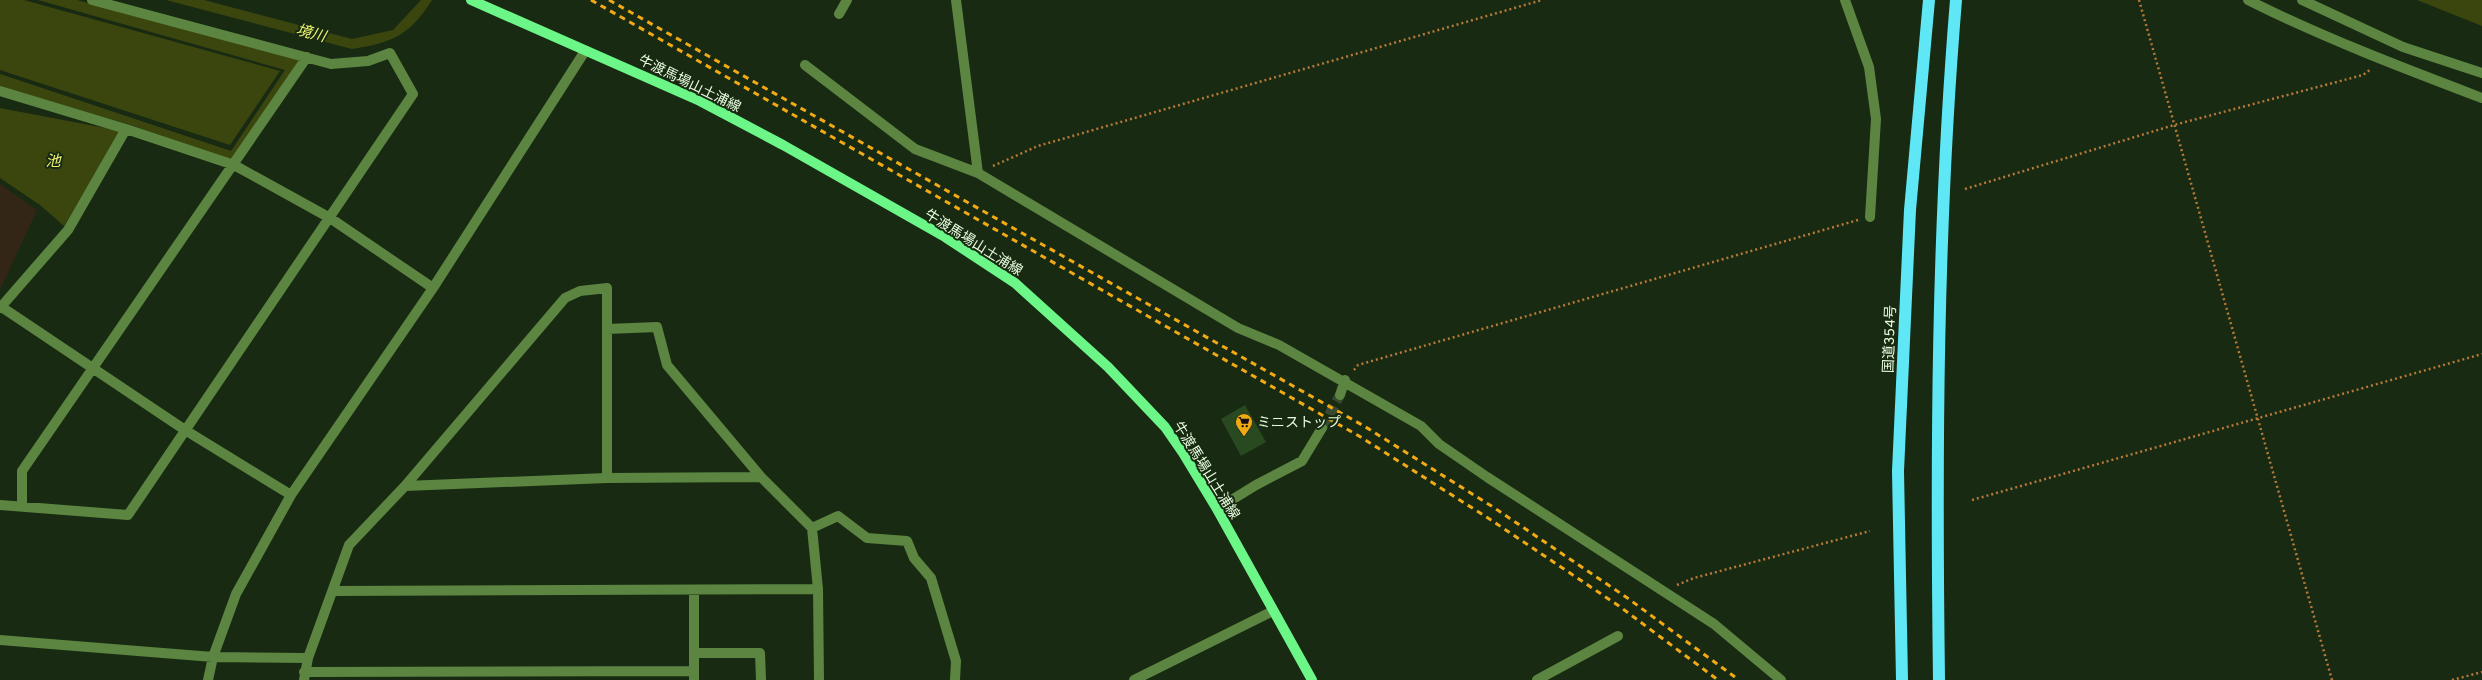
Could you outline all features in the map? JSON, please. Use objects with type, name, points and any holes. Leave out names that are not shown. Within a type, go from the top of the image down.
[{"type":"highway","name":"国道354号","points":[[1902,680],[1898,471],[1910,210],[1929,0]]},
{"type":"highway","points":[[1939,680],[1938,353],[1949,82],[1956,0]]},
{"type":"main road","name":"牛渡馬場山土浦線","points":[[472,0],[700,101],[782,145],[945,237],[1015,283],[1108,367],[1165,427],[1184,453],[1217,509],[1312,680]]},
{"type":"street","points":[[0,505],[128,515],[413,94],[390,53],[368,61],[349,64],[331,64],[92,0]]},
{"type":"street","points":[[839,14],[847,0]]},
{"type":"street","points":[[956,0],[978,173]]},
{"type":"street","points":[[1845,0],[1869,67],[1876,119],[1870,217]]},
{"type":"street","points":[[2248,0],[2286,19],[2382,60],[2482,98]]},
{"type":"street","points":[[2302,0],[2403,47],[2482,73]]},
{"type":"street","points":[[208,680],[213,657],[236,594],[291,495],[433,288],[585,51]]},
{"type":"street","points":[[22,507],[22,471],[307,57]]},
{"type":"street","points":[[804,65],[915,149],[978,173],[1238,328],[1279,345],[1345,380],[1421,426],[1438,444],[1487,478],[1662,592],[1714,624],[1781,680]]},
{"type":"street","points":[[0,91],[126,129],[234,165],[330,218],[433,288]]},
{"type":"street","points":[[126,129],[68,230],[0,307],[185,430],[291,495]]},
{"type":"street","points":[[606,478],[607,288],[580,291],[565,298],[405,486],[349,545],[308,658],[304,676],[694,675],[694,591]]},
{"type":"street","points":[[607,329],[656,327],[667,365],[760,477],[812,528],[818,590],[819,680]]},
{"type":"street","points":[[1340,395],[1345,380]]},
{"type":"street","points":[[1217,509],[1256,485],[1302,461],[1322,428]]},
{"type":"street","points":[[405,486],[606,478],[760,477]]},
{"type":"street","points":[[812,528],[838,516],[866,538],[907,541],[914,558],[931,578],[956,661],[955,680]]},
{"type":"street","points":[[333,591],[818,590]]},
{"type":"street","points":[[1134,680],[1273,611]]},
{"type":"street","points":[[1537,680],[1618,636]]},
{"type":"street","points":[[0,640],[213,657],[308,658]]},
{"type":"street","points":[[694,653],[760,653],[761,680]]},
{"type":"path","points":[[978,173],[1038,146],[1542,0]]},
{"type":"path","points":[[2139,0],[2332,680]]},
{"type":"path","points":[[1965,189],[2174,125],[2363,75],[2382,60]]},
{"type":"path","points":[[1345,380],[1358,364],[1870,217]]},
{"type":"path","points":[[1972,500],[2482,354]]},
{"type":"path","points":[[1662,592],[1694,578],[1870,531]]},
{"type":"path","points":[[2452,680],[2482,672]]},
{"type":"shaded area","points":[[0,184],[37,210],[0,290]]},
{"type":"water","points":[[0,0],[24,0],[280,71],[230,145],[0,70]]},
{"type":"water","points":[[38,0],[77,0],[301,59],[232,160],[128,124],[0,87],[0,74],[231,151],[285,70]]},
{"type":"water","name":"境川","points":[[166,0],[204,0],[352,39],[393,30],[421,0],[432,0],[416,22],[399,35],[378,44],[352,49]]},
{"type":"water","points":[[2417,0],[2482,0],[2482,26]]},
{"type":"water","name":"池","points":[[0,108],[121,131],[64,226],[40,205],[0,178]]},
{"type":"building","points":[[1245,405],[1266,442],[1241,456],[1221,419]]},
{"type":"tunnel","points":[[1322,428],[1340,395]]},
{"type":"railway","points":[[591,0],[1359,436],[1488,518],[1619,606],[1718,680]]},
{"type":"railway","points":[[609,0],[1364,426],[1493,507],[1626,597],[1739,680]]},
{"type":"place","name":"ミニストップ","points":[[1244,437]]}]
